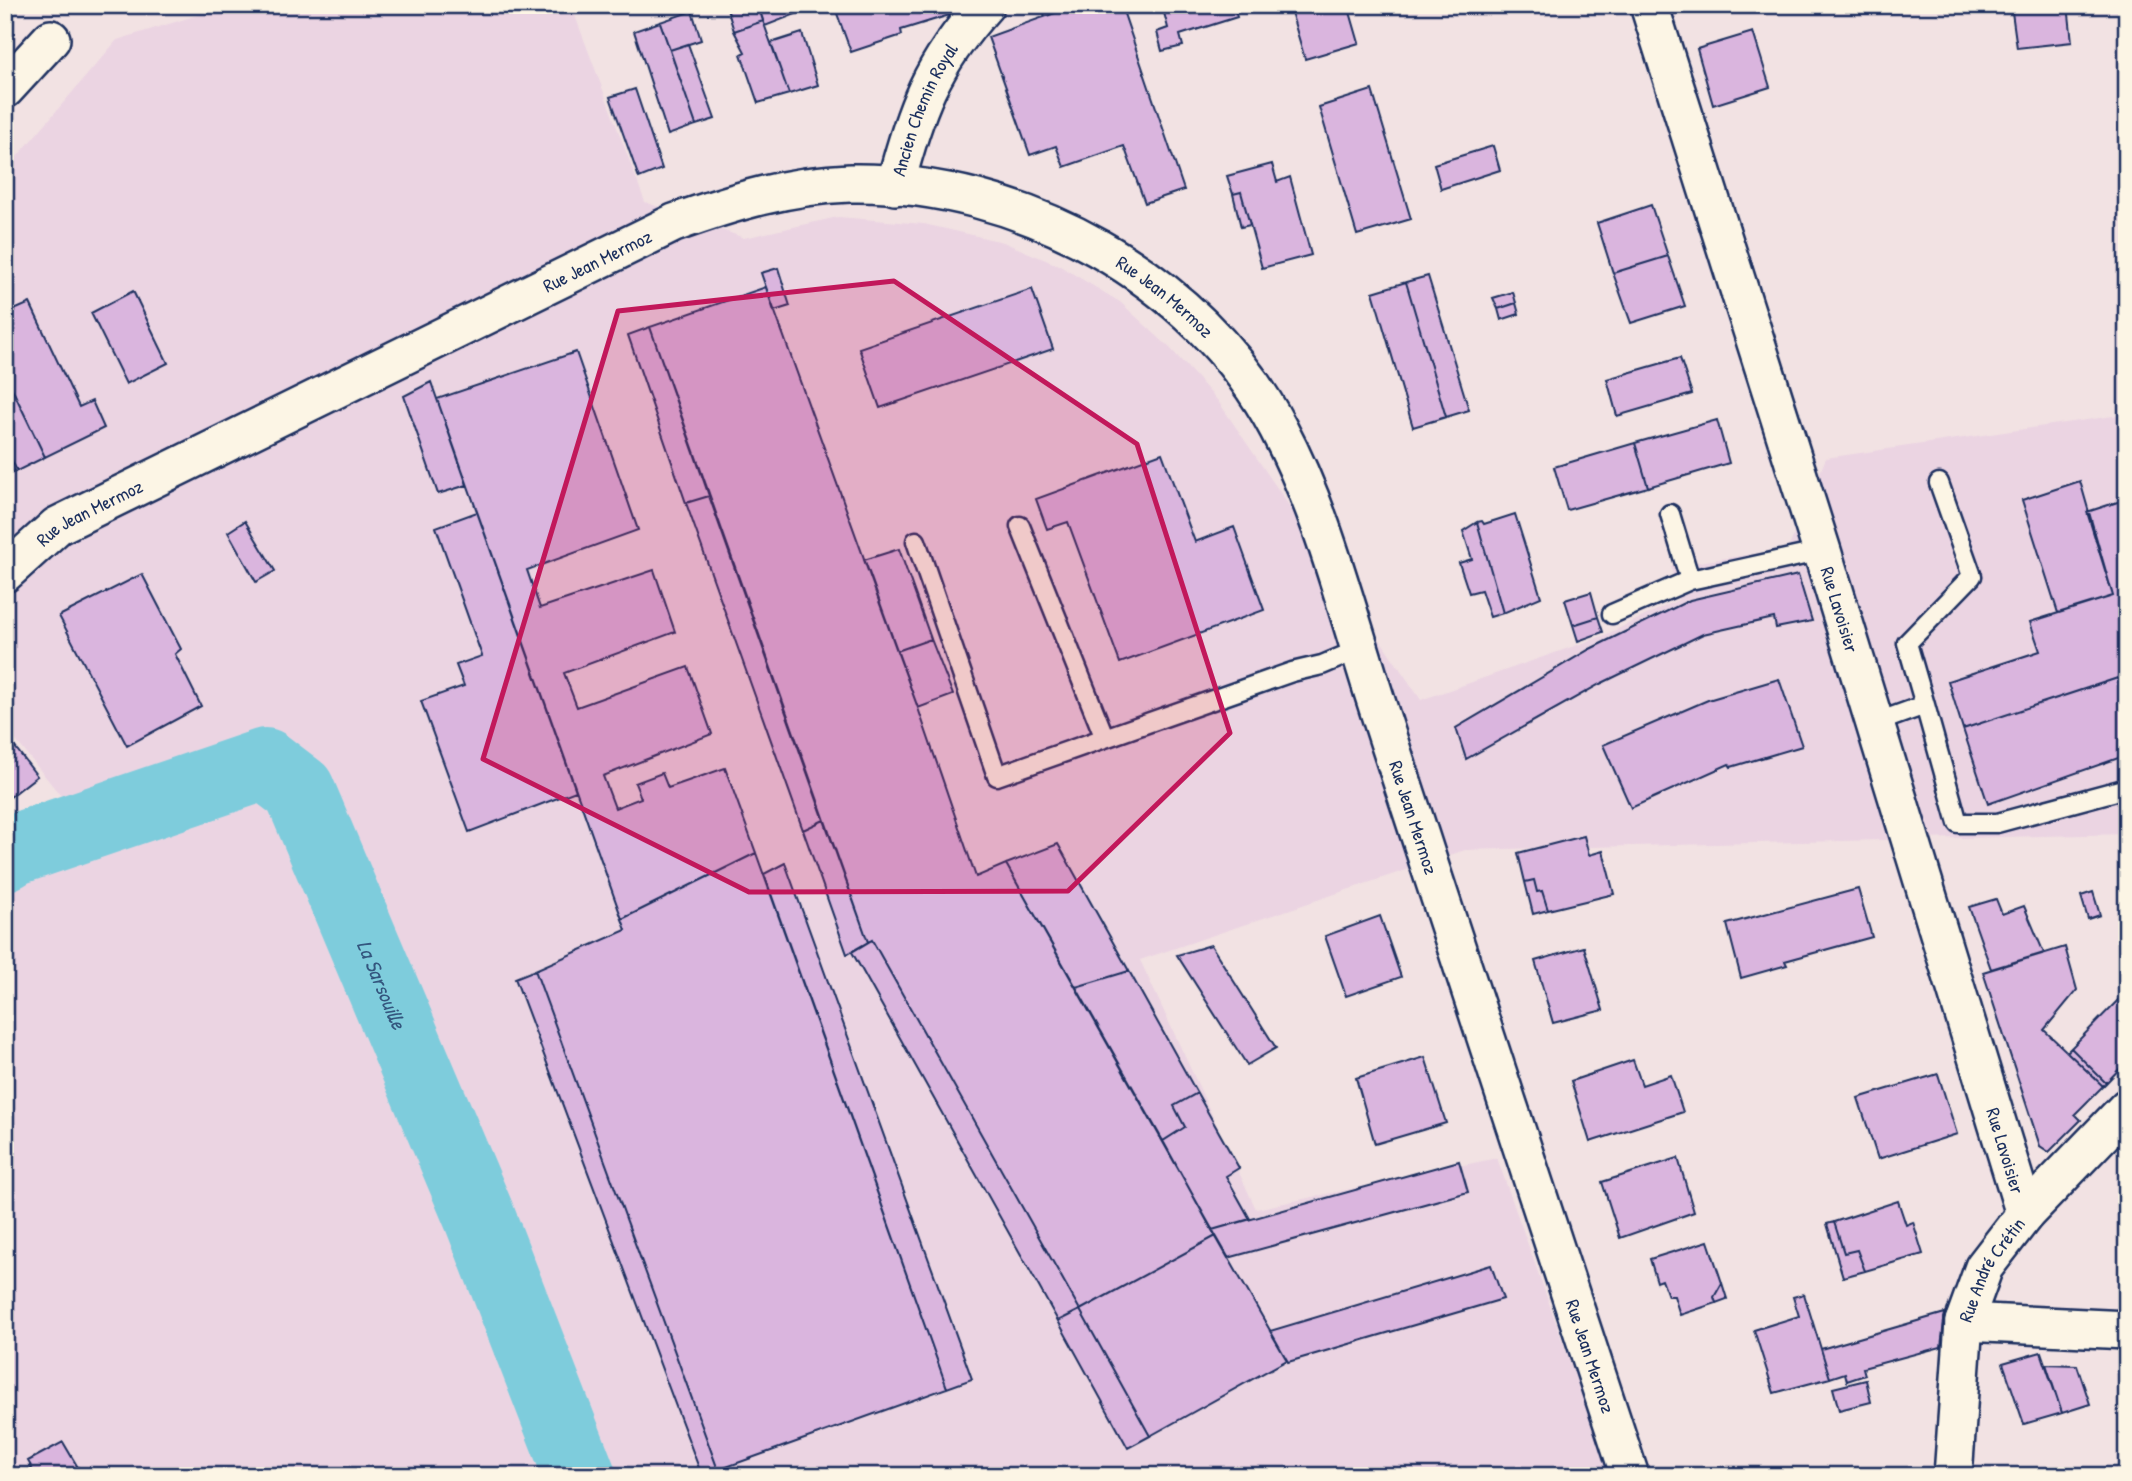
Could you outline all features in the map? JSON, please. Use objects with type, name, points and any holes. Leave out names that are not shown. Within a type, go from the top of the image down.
[{"type":"street","name":"Ancien Chemin Royal","points":[[895,186],[909,130],[929,81],[957,36],[985,5]]},
{"type":"street","name":"Rue Lavoisier","points":[[1649,5],[1822,551],[2025,1214]]},
{"type":"street","points":[[5,89],[51,39]]},
{"type":"street","name":"Rue Jean Mermoz","points":[[5,573],[57,526],[674,223],[744,198],[800,188],[851,183],[958,194],[1066,230],[1105,251],[1175,300],[1240,368],[1276,423],[1298,468],[1322,526],[1630,1476]]},
{"type":"street","name":"Rue André Crétin","points":[[1953,1476],[1964,1322],[1984,1267],[2025,1214],[2127,1108]]},
{"type":"street","points":[[1964,1322],[2127,1331]]},
{"type":"lane","points":[[1939,483],[1972,576],[1907,643],[1958,823],[1997,823],[2127,788]]},
{"type":"lane","points":[[1670,514],[1690,580]]},
{"type":"lane","points":[[1020,526],[1104,736]]},
{"type":"lane","points":[[916,541],[997,776],[1292,671],[1322,665],[1360,649]]},
{"type":"lane","points":[[1612,614],[1690,580],[1822,551]]},
{"type":"lane","points":[[1875,723],[1925,705]]},
{"type":"highlighted area","points":[[894,281],[1137,444],[1230,733],[1068,891],[749,892],[483,759],[618,311]]},
{"type":"shaded area","points":[[230,5],[571,5],[645,202],[744,238],[838,217],[924,224],[1003,242],[1060,266],[1120,302],[1169,347],[1218,401],[1421,700],[1603,636],[1678,600],[1671,566],[1788,549],[1826,458],[2127,414],[2127,834],[1465,850],[1140,960],[1256,1209],[1497,1158],[1611,1476],[5,1476],[5,859],[74,812],[5,727],[5,595],[15,584],[5,567],[5,171],[117,40]]},
{"type":"building","points":[[726,5],[758,5],[763,21],[734,31]]},
{"type":"building","points":[[758,5],[793,5],[796,14],[765,26]]},
{"type":"building","points":[[845,5],[953,5],[956,13],[901,30],[902,35],[851,52],[835,8]]},
{"type":"building","points":[[1046,5],[1077,5],[1044,17]]},
{"type":"building","points":[[1077,5],[1121,5],[1184,190],[1145,203],[1124,146],[1064,167],[1056,146],[1030,155],[988,37]]},
{"type":"building","points":[[1162,5],[1233,5],[1237,17],[1180,35],[1183,46],[1162,51],[1157,32],[1168,28]]},
{"type":"building","points":[[1289,5],[1348,5],[1359,43],[1305,59]]},
{"type":"building","points":[[1863,5],[1897,5],[1897,12],[1863,13]]},
{"type":"building","points":[[2011,5],[2068,5],[2072,42],[2017,48]]},
{"type":"building","points":[[692,11],[701,40],[670,50],[660,22]]},
{"type":"building","points":[[763,21],[789,94],[758,103],[741,54],[745,52],[734,31]]},
{"type":"building","points":[[660,22],[696,125],[668,135],[634,31]]},
{"type":"building","points":[[1753,32],[1770,87],[1713,105],[1697,49]]},
{"type":"building","points":[[802,33],[818,85],[789,94],[771,43]]},
{"type":"building","points":[[688,44],[715,119],[696,125],[670,50]]},
{"type":"building","points":[[635,89],[662,169],[639,178],[610,97]]},
{"type":"building","points":[[1372,90],[1411,219],[1357,235],[1319,107]]},
{"type":"building","points":[[1493,146],[1500,170],[1441,189],[1434,164]]},
{"type":"building","points":[[1272,164],[1277,182],[1290,177],[1311,255],[1262,268],[1241,192],[1233,194],[1227,176]]},
{"type":"building","points":[[1241,192],[1250,225],[1241,227],[1233,194]]},
{"type":"building","points":[[1651,205],[1668,256],[1613,273],[1597,223]]},
{"type":"building","points":[[1668,256],[1685,306],[1631,323],[1613,273]]},
{"type":"building","points":[[778,268],[790,306],[774,311],[761,273]]},
{"type":"building","points":[[1428,276],[1469,410],[1446,417],[1406,282]]},
{"type":"building","points":[[1406,282],[1446,417],[1413,427],[1373,292]]},
{"type":"building","points":[[766,287],[976,877],[1006,864],[1216,1236],[1080,1310],[872,940],[868,942],[650,327]]},
{"type":"building","points":[[1032,289],[1053,349],[880,408],[859,348]]},
{"type":"building","points":[[133,291],[168,363],[126,384],[91,313]]},
{"type":"building","points":[[1513,292],[1516,303],[1498,309],[1493,298]]},
{"type":"building","points":[[30,303],[79,407],[92,401],[104,428],[45,457],[5,374],[5,314]]},
{"type":"building","points":[[1516,303],[1519,314],[1501,320],[1498,309]]},
{"type":"building","points":[[650,327],[709,496],[686,503],[628,335]]},
{"type":"building","points":[[576,352],[638,530],[527,570],[540,608],[654,570],[675,632],[564,673],[577,707],[688,667],[712,734],[603,776],[615,808],[641,798],[635,783],[662,773],[668,788],[725,768],[756,853],[622,919],[437,399]]},
{"type":"building","points":[[1680,358],[1692,394],[1617,416],[1607,379]]},
{"type":"building","points":[[5,374],[45,457],[17,471],[5,447]]},
{"type":"building","points":[[431,382],[467,485],[438,494],[404,396]]},
{"type":"building","points":[[1717,420],[1729,463],[1648,487],[1635,443]]},
{"type":"building","points":[[1635,443],[1648,487],[1567,510],[1554,467]]},
{"type":"building","points":[[5,447],[17,471],[5,476]]},
{"type":"building","points":[[1162,453],[1195,542],[1234,527],[1264,610],[1120,663],[1068,522],[1047,529],[1036,499]]},
{"type":"building","points":[[2080,481],[2113,596],[2058,613],[2022,500]]},
{"type":"building","points":[[709,496],[824,820],[803,830],[686,503]]},
{"type":"building","points":[[2127,499],[2127,675],[1963,729],[1948,681],[2040,651],[2030,622],[2113,596],[2087,512]]},
{"type":"building","points":[[477,512],[576,791],[469,832],[421,701],[464,686],[456,665],[482,656],[436,527]]},
{"type":"building","points":[[1515,514],[1541,597],[1503,613],[1477,522],[1482,521],[1484,524]]},
{"type":"building","points":[[245,521],[275,571],[256,582],[228,532]]},
{"type":"building","points":[[1477,522],[1503,613],[1490,617],[1481,590],[1469,593],[1459,563],[1472,559],[1463,531]]},
{"type":"building","points":[[899,549],[931,639],[897,651],[864,560]]},
{"type":"building","points":[[142,574],[181,649],[175,654],[201,706],[127,746],[59,616]]},
{"type":"building","points":[[1798,575],[1812,621],[1776,628],[1774,618],[1703,634],[1600,684],[1466,759],[1456,728],[1590,649],[1690,600]]},
{"type":"building","points":[[1591,592],[1598,617],[1573,625],[1565,600]]},
{"type":"building","points":[[1598,617],[1603,632],[1578,641],[1573,625]]},
{"type":"building","points":[[931,639],[953,695],[918,708],[897,651]]},
{"type":"building","points":[[2127,675],[2127,755],[1988,804],[1963,729]]},
{"type":"building","points":[[1779,679],[1802,746],[1731,767],[1729,764],[1631,808],[1603,745],[1708,700]]},
{"type":"building","points":[[5,734],[37,776],[5,801]]},
{"type":"building","points":[[824,820],[868,942],[847,954],[803,830]]},
{"type":"building","points":[[1584,836],[1589,855],[1603,851],[1614,894],[1548,910],[1542,891],[1537,892],[1534,880],[1525,882],[1518,853]]},
{"type":"building","points":[[1058,844],[1129,971],[1076,987],[1006,864]]},
{"type":"building","points":[[756,853],[947,1388],[718,1470],[535,970],[626,930],[622,919]]},
{"type":"building","points":[[785,863],[972,1379],[947,1388],[764,874]]},
{"type":"building","points":[[1534,880],[1537,892],[1542,891],[1548,910],[1533,914],[1525,882]]},
{"type":"building","points":[[1858,889],[1872,937],[1785,961],[1787,965],[1741,978],[1727,924]]},
{"type":"building","points":[[2093,892],[2100,915],[2088,919],[2081,896]]},
{"type":"building","points":[[1996,899],[2002,914],[2024,906],[2044,953],[1991,969],[1969,907]]},
{"type":"building","points":[[1380,916],[1401,977],[1346,996],[1325,936]]},
{"type":"building","points":[[872,940],[1080,1310],[1058,1321],[852,952]]},
{"type":"building","points":[[1211,945],[1276,1048],[1247,1065],[1177,955]]},
{"type":"building","points":[[1584,947],[1603,1010],[1553,1023],[1535,961]]},
{"type":"building","points":[[2065,947],[2077,990],[2044,1030],[2103,1086],[2075,1114],[2081,1120],[2049,1152],[2040,1146],[1983,972]]},
{"type":"building","points":[[535,970],[718,1470],[702,1476],[515,978]]},
{"type":"building","points":[[1129,971],[1197,1093],[1174,1106],[1185,1127],[1163,1141],[1076,987]]},
{"type":"building","points":[[2127,991],[2127,1061],[2106,1083],[2071,1048]]},
{"type":"building","points":[[2071,1048],[2106,1083],[2103,1086],[2067,1052]]},
{"type":"building","points":[[1425,1057],[1446,1123],[1375,1144],[1356,1078]]},
{"type":"building","points":[[1633,1060],[1642,1085],[1671,1075],[1683,1112],[1590,1142],[1571,1081]]},
{"type":"building","points":[[1938,1074],[1957,1134],[1878,1159],[1858,1098]]},
{"type":"building","points":[[1197,1093],[1239,1168],[1226,1176],[1250,1219],[1212,1230],[1163,1141],[1185,1127],[1174,1106]]},
{"type":"building","points":[[1678,1158],[1694,1212],[1620,1238],[1602,1182]]},
{"type":"building","points":[[1459,1161],[1468,1192],[1228,1258],[1212,1230]]},
{"type":"building","points":[[1898,1201],[1906,1225],[1913,1222],[1923,1254],[1865,1271],[1857,1250],[1844,1253],[1834,1222]]},
{"type":"building","points":[[1834,1222],[1844,1253],[1857,1250],[1865,1271],[1843,1277],[1827,1224]]},
{"type":"building","points":[[1216,1236],[1287,1360],[1150,1436],[1080,1310]]},
{"type":"building","points":[[1708,1241],[1722,1283],[1714,1297],[1716,1303],[1680,1315],[1674,1296],[1668,1296],[1662,1280],[1657,1282],[1650,1259]]},
{"type":"building","points":[[1491,1265],[1503,1299],[1288,1362],[1270,1331]]},
{"type":"building","points":[[1722,1283],[1727,1299],[1716,1303],[1714,1297]]},
{"type":"building","points":[[1804,1294],[1830,1378],[1774,1393],[1754,1330],[1799,1316],[1793,1297]]},
{"type":"building","points":[[1080,1310],[1150,1436],[1128,1448],[1058,1321]]},
{"type":"building","points":[[1945,1313],[1941,1347],[1863,1368],[1865,1375],[1847,1381],[1845,1373],[1830,1378],[1821,1349]]},
{"type":"building","points":[[2041,1352],[2062,1413],[2024,1424],[2003,1363]]},
{"type":"building","points":[[2046,1364],[2077,1365],[2090,1404],[2062,1413]]},
{"type":"building","points":[[1866,1380],[1871,1402],[1839,1410],[1833,1388]]},
{"type":"building","points":[[63,1442],[83,1476],[17,1476],[32,1468],[28,1461]]},
{"type":"waterway","name":"La Sarsouille","points":[[5,855],[265,764],[299,790],[479,1216],[580,1476]]}]
